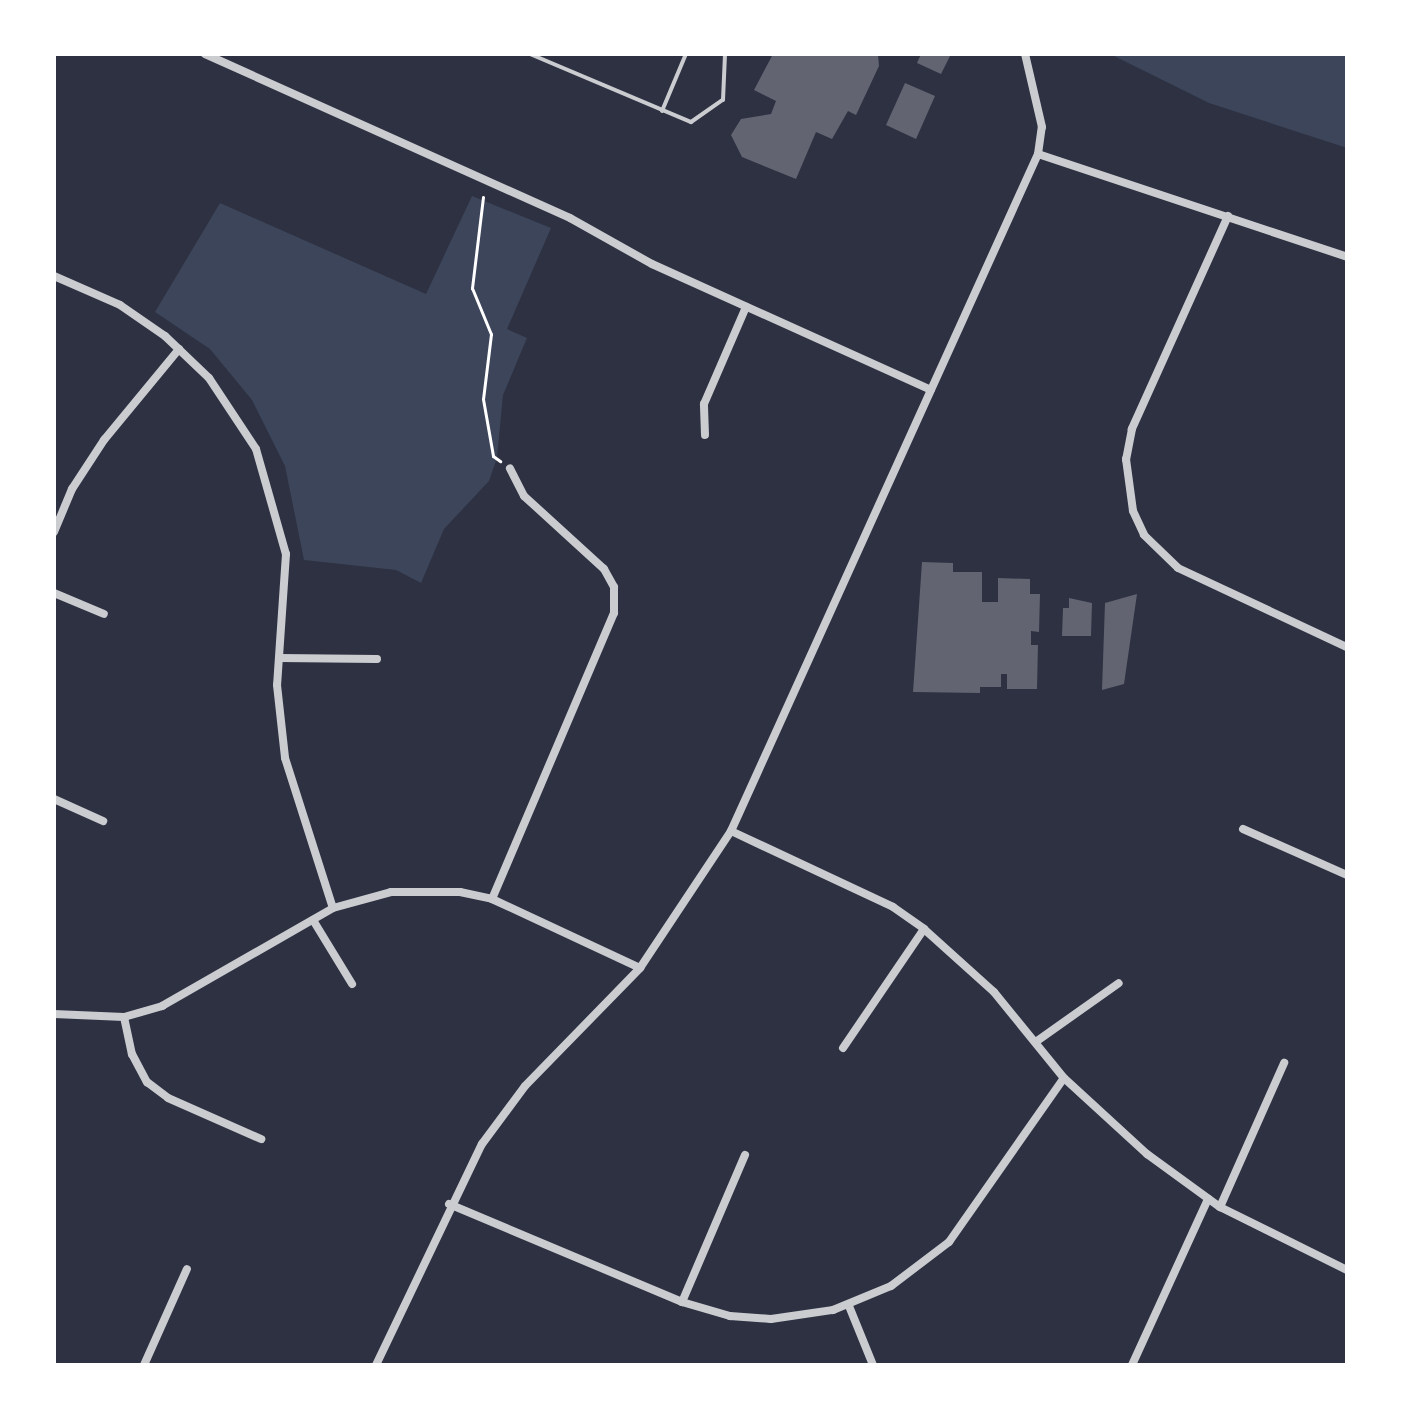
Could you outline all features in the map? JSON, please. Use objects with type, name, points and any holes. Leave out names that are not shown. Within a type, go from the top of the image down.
[{"type":"street","points":[[205,54],[570,218],[652,264],[931,390]]},
{"type":"street","points":[[376,1365],[449,1204],[501,1115],[640,968],[731,831],[1038,154],[1042,127],[1025,54]]},
{"type":"street","points":[[1038,154],[1347,257]]},
{"type":"street","points":[[1228,216],[1132,429],[1126,459],[1133,511],[1144,535],[1178,568],[1347,647]]},
{"type":"street","points":[[54,276],[120,305],[179,349],[237,414],[270,484],[286,554],[278,713],[285,758],[333,908]]},
{"type":"street","points":[[705,435],[704,404],[746,307]]},
{"type":"street","points":[[54,532],[72,489],[104,440],[179,349]]},
{"type":"street","points":[[492,899],[614,613],[614,587],[604,569],[524,496],[510,468]]},
{"type":"street","points":[[54,593],[104,614]]},
{"type":"street","points":[[280,658],[377,659]]},
{"type":"street","points":[[54,799],[103,821]]},
{"type":"street","points":[[1243,829],[1347,875]]},
{"type":"street","points":[[731,831],[893,907],[924,929],[994,992],[1037,1041],[1064,1078],[1147,1154],[1220,1207],[1347,1270]]},
{"type":"street","points":[[54,1014],[124,1017],[200,989],[333,908],[391,892],[460,892],[492,899],[640,968]]},
{"type":"street","points":[[313,920],[352,984]]},
{"type":"street","points":[[843,1048],[924,929]]},
{"type":"street","points":[[1037,1041],[1119,983]]},
{"type":"street","points":[[124,1017],[132,1054],[147,1082],[168,1098],[261,1139]]},
{"type":"street","points":[[1220,1207],[1284,1063]]},
{"type":"street","points":[[449,1204],[682,1302],[730,1316],[771,1319],[849,1306],[891,1286],[949,1242],[1064,1078]]},
{"type":"street","points":[[682,1302],[745,1155]]},
{"type":"street","points":[[1132,1365],[1208,1199]]},
{"type":"street","points":[[144,1365],[187,1269]]},
{"type":"street","points":[[849,1306],[873,1365]]},
{"type":"lane","points":[[530,54],[691,122],[723,100],[725,54]]},
{"type":"lane","points":[[662,112],[686,54]]},
{"type":"path","points":[[483,197],[472,288],[491,334],[483,399],[493,456],[510,468]]},
{"type":"shaded area","points":[[1110,54],[1347,54],[1347,148],[1209,103]]},
{"type":"shaded area","points":[[472,196],[551,228],[507,329],[527,338],[503,395],[497,458],[489,481],[444,529],[421,583],[396,570],[304,560],[285,466],[252,400],[210,349],[155,312],[220,203],[426,294]]},
{"type":"building","points":[[773,54],[878,54],[879,66],[856,115],[848,111],[832,139],[816,132],[796,179],[742,157],[731,135],[741,119],[771,114],[776,101],[754,90]]},
{"type":"building","points":[[921,54],[951,54],[941,74],[917,63]]},
{"type":"building","points":[[905,83],[935,96],[916,139],[886,125]]},
{"type":"building","points":[[922,562],[953,563],[953,572],[982,572],[982,602],[998,602],[998,578],[1030,579],[1030,594],[1040,594],[1039,632],[1031,631],[1031,645],[1038,645],[1037,689],[1007,689],[1007,674],[1001,674],[1001,687],[980,687],[980,693],[913,692]]},
{"type":"building","points":[[1137,594],[1124,684],[1102,690],[1105,603]]},
{"type":"building","points":[[1069,598],[1092,603],[1091,636],[1062,636],[1063,608],[1069,608]]}]
